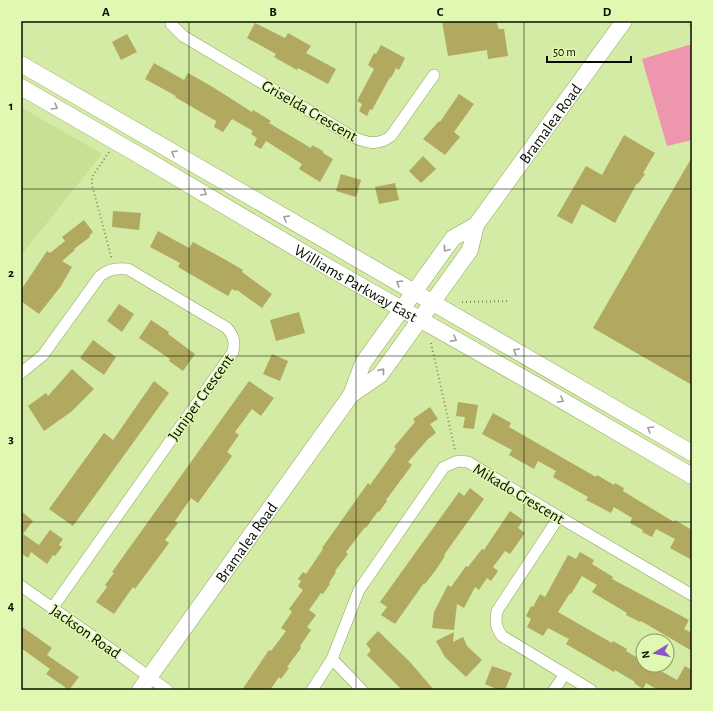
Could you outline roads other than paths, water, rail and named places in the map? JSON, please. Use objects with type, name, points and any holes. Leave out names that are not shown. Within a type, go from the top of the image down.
[{"type":"main road","name":"Bramalea Road","points":[[351,395],[380,375],[470,250],[476,225],[624,21]]},
{"type":"main road","name":"Williams Parkway East","points":[[21,64],[692,452]]},
{"type":"main road","name":"Williams Parkway East","points":[[21,87],[420,320],[541,388],[692,476]]},
{"type":"main road","name":"Bramalea Road","points":[[140,690],[351,395],[363,363],[453,238],[476,225]]},
{"type":"street","name":"Griselda Crescent","points":[[171,21],[183,36],[366,142],[378,143],[385,141],[391,136],[434,75]]},
{"type":"street","name":"Juniper Crescent","points":[[21,373],[43,355],[100,276],[107,271],[114,269],[128,269],[227,328],[233,334],[235,345],[233,352],[53,607]]},
{"type":"street","name":"Mikado Crescent","points":[[312,690],[332,659],[359,590],[444,468],[458,461],[468,462],[558,517],[692,595]]},
{"type":"street","points":[[558,517],[497,611],[497,629],[502,636],[591,690]]},
{"type":"street","name":"Jackson Road","points":[[21,586],[150,676],[167,690]]},
{"type":"street","points":[[332,659],[362,690]]},
{"type":"street","points":[[554,690],[564,674]]}]
